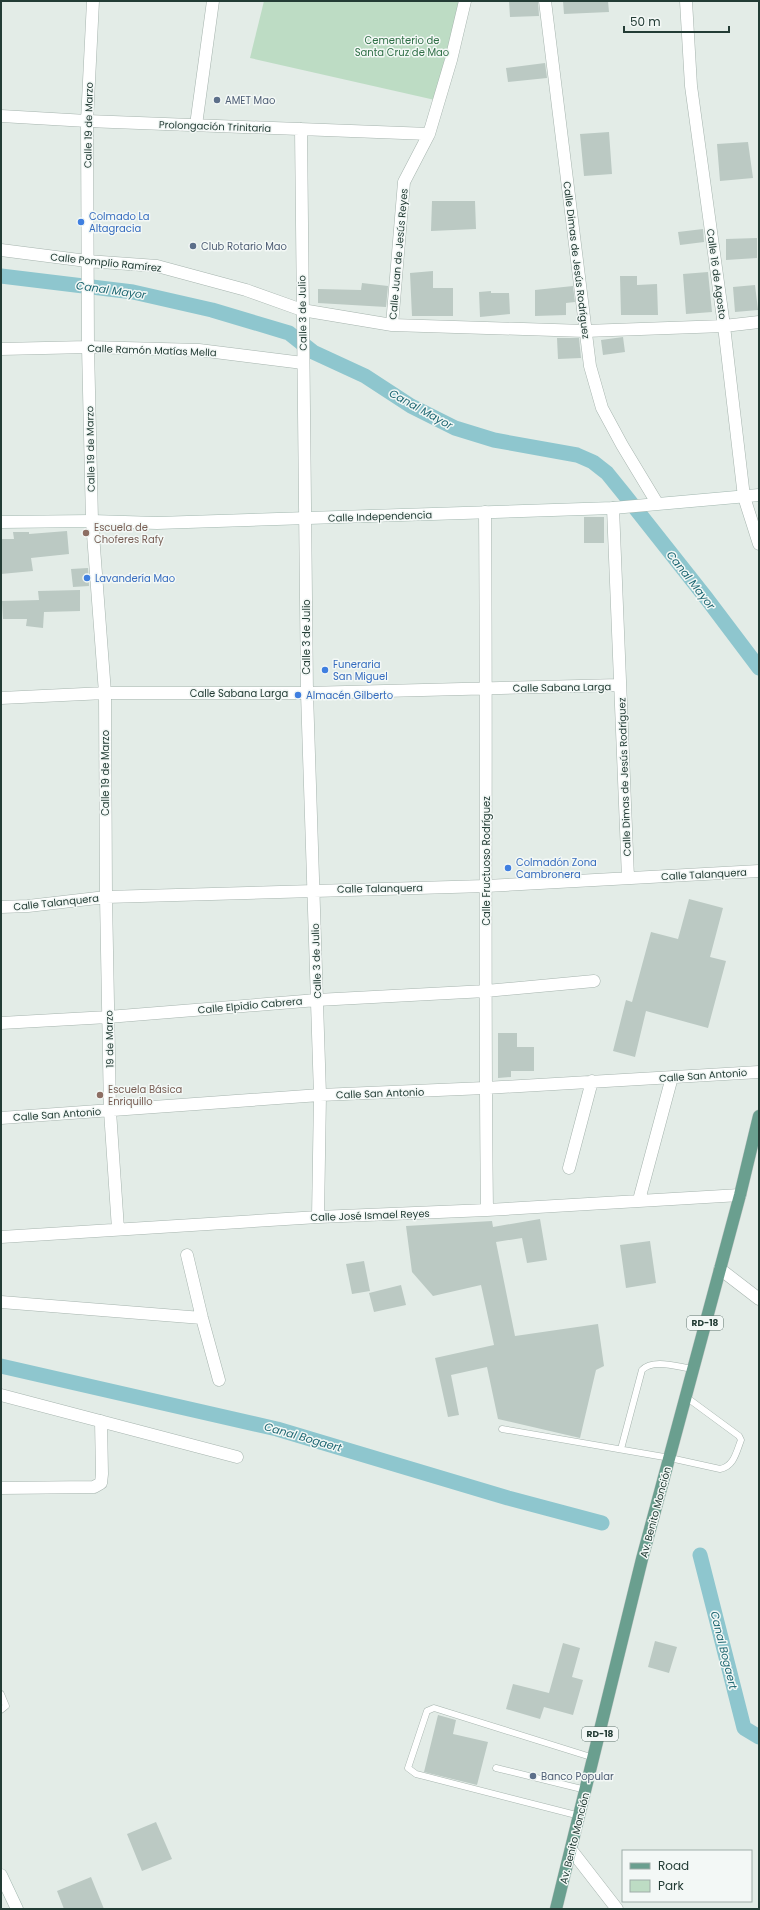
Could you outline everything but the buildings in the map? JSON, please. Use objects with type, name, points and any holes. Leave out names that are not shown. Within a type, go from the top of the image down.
[{"type":"main road","name":"Av. Benito Monción","points":[[556,1909],[572,1851],[642,1559],[740,1195],[759,1116]]},
{"type":"street","name":"Calle 19 de Marzo","points":[[93,1],[87,121],[88,347],[92,521],[105,693],[106,897]]},
{"type":"street","points":[[196,125],[213,1]]},
{"type":"street","name":"Calle Juan de Jesús Reyes","points":[[392,325],[404,182],[429,134],[451,60],[465,1]]},
{"type":"street","name":"Calle Dimas de Jesús Rodríguez","points":[[544,1],[590,366],[602,408],[653,504]]},
{"type":"street","name":"Calle 16 de Agosto","points":[[686,1],[691,86],[724,326],[744,496],[759,544]]},
{"type":"street","name":"Prolongación Trinitaria","points":[[1,116],[87,121],[429,134]]},
{"type":"street","name":"Calle 3 de Julio","points":[[301,129],[302,327],[306,518],[306,693],[320,1095],[318,1217]]},
{"type":"street","name":"Calle Pomplio Ramírez","points":[[1,250],[88,261],[157,266],[246,290],[302,310],[392,325],[585,331],[724,326],[759,322]]},
{"type":"street","name":"Calle Ramón Matías Mella","points":[[1,349],[88,347],[199,350],[303,360]]},
{"type":"street","name":"Calle Independencia","points":[[1,522],[92,521],[157,523],[615,508],[759,495]]},
{"type":"street","name":"Calle Dimas de Jesús Rodríguez","points":[[615,508],[620,685],[628,878]]},
{"type":"street","name":"Calle Fructuoso Rodríguez","points":[[485,512],[487,689],[485,1088],[487,1210]]},
{"type":"street","name":"Calle Sabana Larga","points":[[1,698],[105,693],[306,693],[620,685]]},
{"type":"street","name":"Calle Talanquera","points":[[1,907],[28,906],[106,897],[486,886],[759,871]]},
{"type":"street","name":"19 de Marzo","points":[[106,897],[110,1111],[118,1229]]},
{"type":"street","name":"Calle Elpidio Cabrera","points":[[1,1023],[108,1017],[317,1000],[486,991],[594,981]]},
{"type":"street","name":"Calle San Antonio","points":[[1,1118],[320,1095],[485,1088],[759,1072]]},
{"type":"street","points":[[639,1200],[672,1077]]},
{"type":"street","points":[[569,1168],[592,1081]]},
{"type":"street","name":"Calle José Ismael Reyes","points":[[1,1237],[318,1217],[487,1210],[740,1195]]},
{"type":"street","points":[[187,1255],[219,1380]]},
{"type":"street","points":[[720,1269],[759,1298]]},
{"type":"street","points":[[1,1302],[202,1318]]},
{"type":"street","points":[[1,1395],[237,1457]]},
{"type":"street","points":[[1,1488],[94,1487],[101,1483],[101,1421]]},
{"type":"street","points":[[572,1851],[617,1909]]},
{"type":"street","points":[[1,1875],[17,1909]]},
{"type":"lane","points":[[621,1449],[642,1370],[645,1366],[653,1364],[693,1370]]},
{"type":"lane","points":[[502,1429],[621,1449],[720,1469],[727,1468],[731,1465],[741,1440],[734,1432],[686,1397]]},
{"type":"lane","points":[[1,1694],[6,1706],[1,1710]]},
{"type":"lane","points":[[580,1816],[416,1774],[408,1768],[427,1711],[434,1708],[594,1758]]},
{"type":"lane","points":[[496,1768],[586,1790]]},
{"type":"green space","name":"Cementerio de Santa Cruz de Mao","points":[[264,1],[460,1],[435,100],[250,58]]},
{"type":"waterway","name":"Canal Mayor","points":[[1,276],[133,292],[212,310],[289,333],[313,352],[365,376],[411,406],[455,428],[494,440],[577,455],[593,462],[607,473],[624,494],[707,599],[759,668]]},
{"type":"waterway","name":"Canal Bogaert","points":[[1,1366],[277,1429],[508,1498],[602,1523]]},
{"type":"waterway","name":"Canal Bogaert","points":[[700,1555],[744,1728],[759,1737]]},
{"type":"place","name":"AMET Mao","points":[[217,100]]},
{"type":"place","name":"Colmado La Altagracia","points":[[81,222]]},
{"type":"place","name":"Club Rotario Mao","points":[[193,246]]},
{"type":"place","name":"Escuela de Choferes Rafy","points":[[86,533]]},
{"type":"place","name":"Lavandería Mao","points":[[87,578]]},
{"type":"place","name":"Funeraria San Miguel","points":[[325,670]]},
{"type":"place","name":"Almacén Gilberto","points":[[298,695]]},
{"type":"place","name":"Colmadón Zona Cambronera","points":[[508,868]]},
{"type":"place","name":"Escuela Básica Enriquillo","points":[[100,1095]]},
{"type":"place","name":"Banco Popular","points":[[533,1776]]}]
